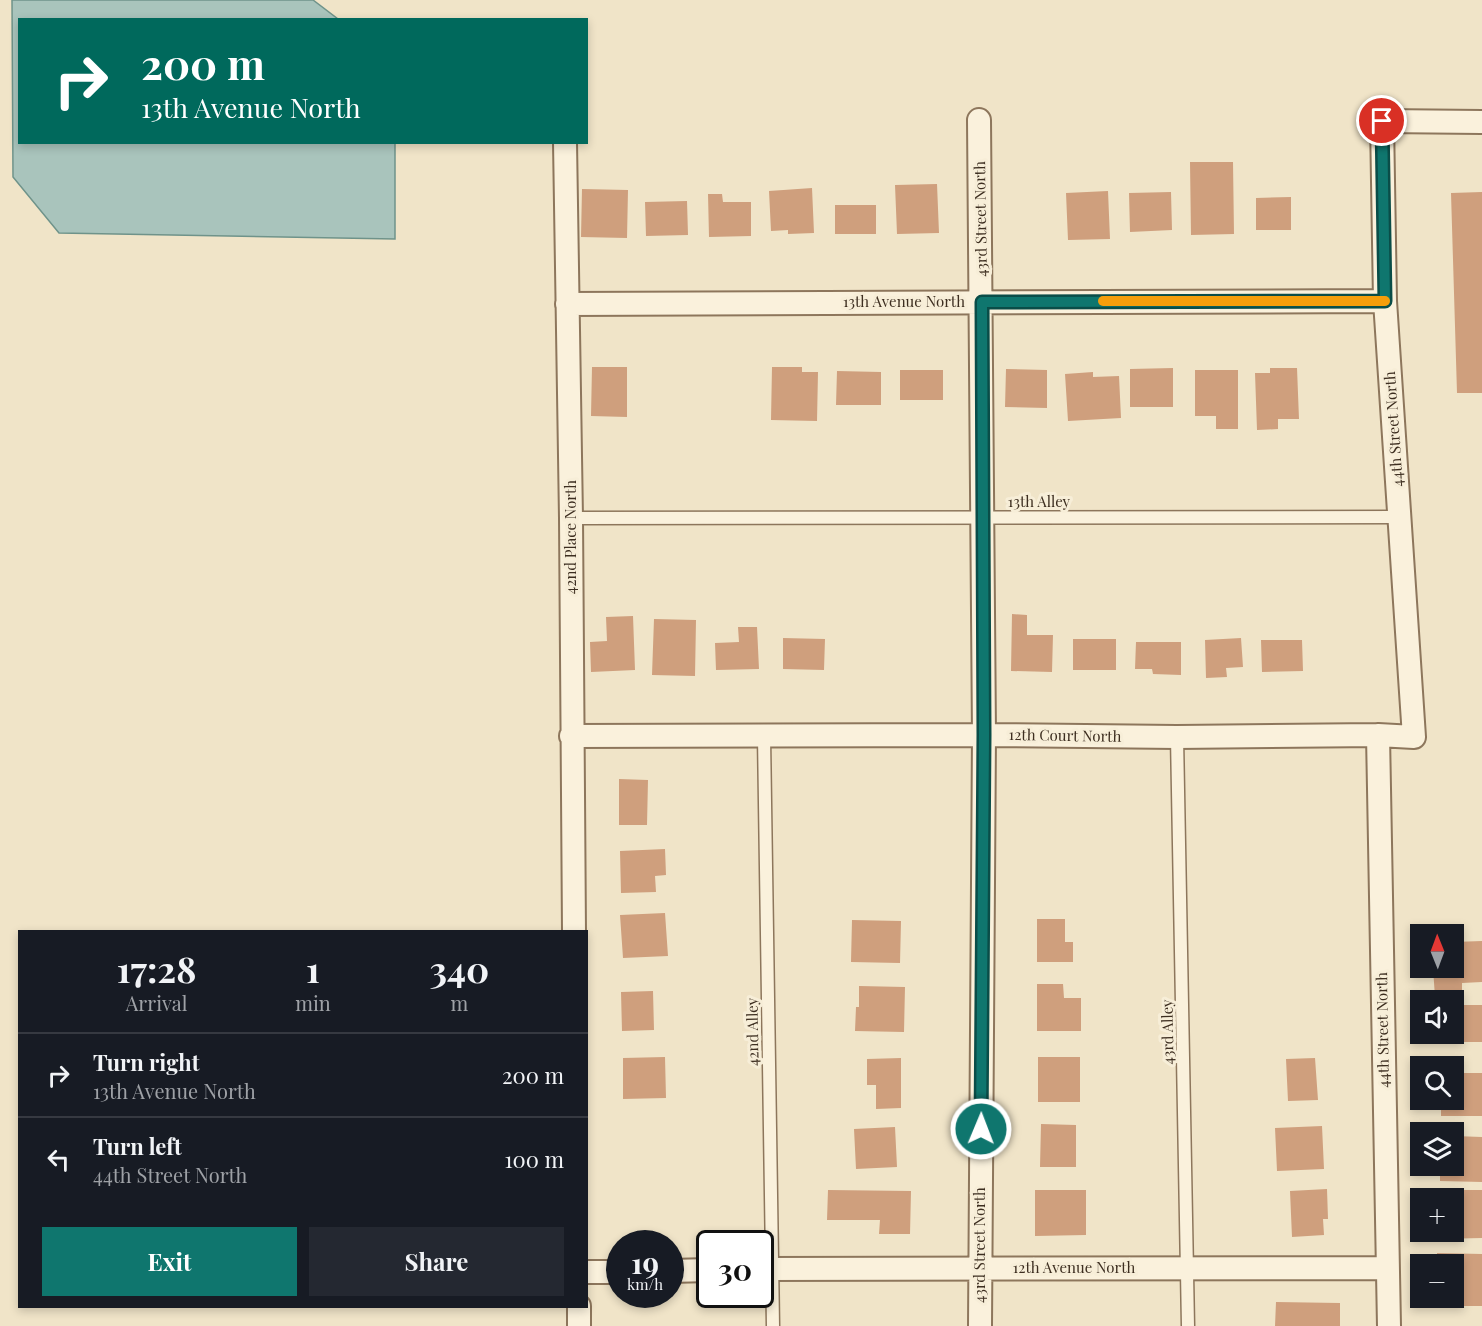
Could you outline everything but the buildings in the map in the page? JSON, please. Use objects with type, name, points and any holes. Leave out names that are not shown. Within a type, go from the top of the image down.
[{"type":"street","name":"43rd Street North","points":[[979,120],[984,735],[980,1326]]},
{"type":"street","name":"44th Street North","points":[[1414,737],[1385,301],[1382,121],[1482,122]]},
{"type":"street","name":"42nd Place North","points":[[565,144],[574,930]]},
{"type":"street","name":"13th Avenue North","points":[[567,304],[1385,301]]},
{"type":"street","name":"44th Street North","points":[[1378,735],[1389,1326]]},
{"type":"street","name":"12th Court North","points":[[571,736],[1378,735],[1414,737]]},
{"type":"street","name":"12th Avenue North","points":[[774,1269],[1388,1268]]},
{"type":"street","points":[[588,1272],[606,1272]]},
{"type":"street","points":[[579,1308],[579,1326]]},
{"type":"lane","name":"13th Alley","points":[[571,518],[1400,517]]},
{"type":"lane","name":"42nd Alley","points":[[764,737],[766,1230]]},
{"type":"lane","name":"43rd Alley","points":[[1177,737],[1188,1326]]},
{"type":"lane","name":"42nd Alley","points":[[771,1308],[773,1326]]},
{"type":"water","points":[[12,0],[313,0],[337,18],[18,18],[18,144],[395,144],[395,239],[59,233],[13,177]]},
{"type":"slow traffic","points":[[1103,301],[1385,301]]},
{"type":"route","points":[[981,1129],[984,735],[982,302],[1385,301],[1382,121]]}]
